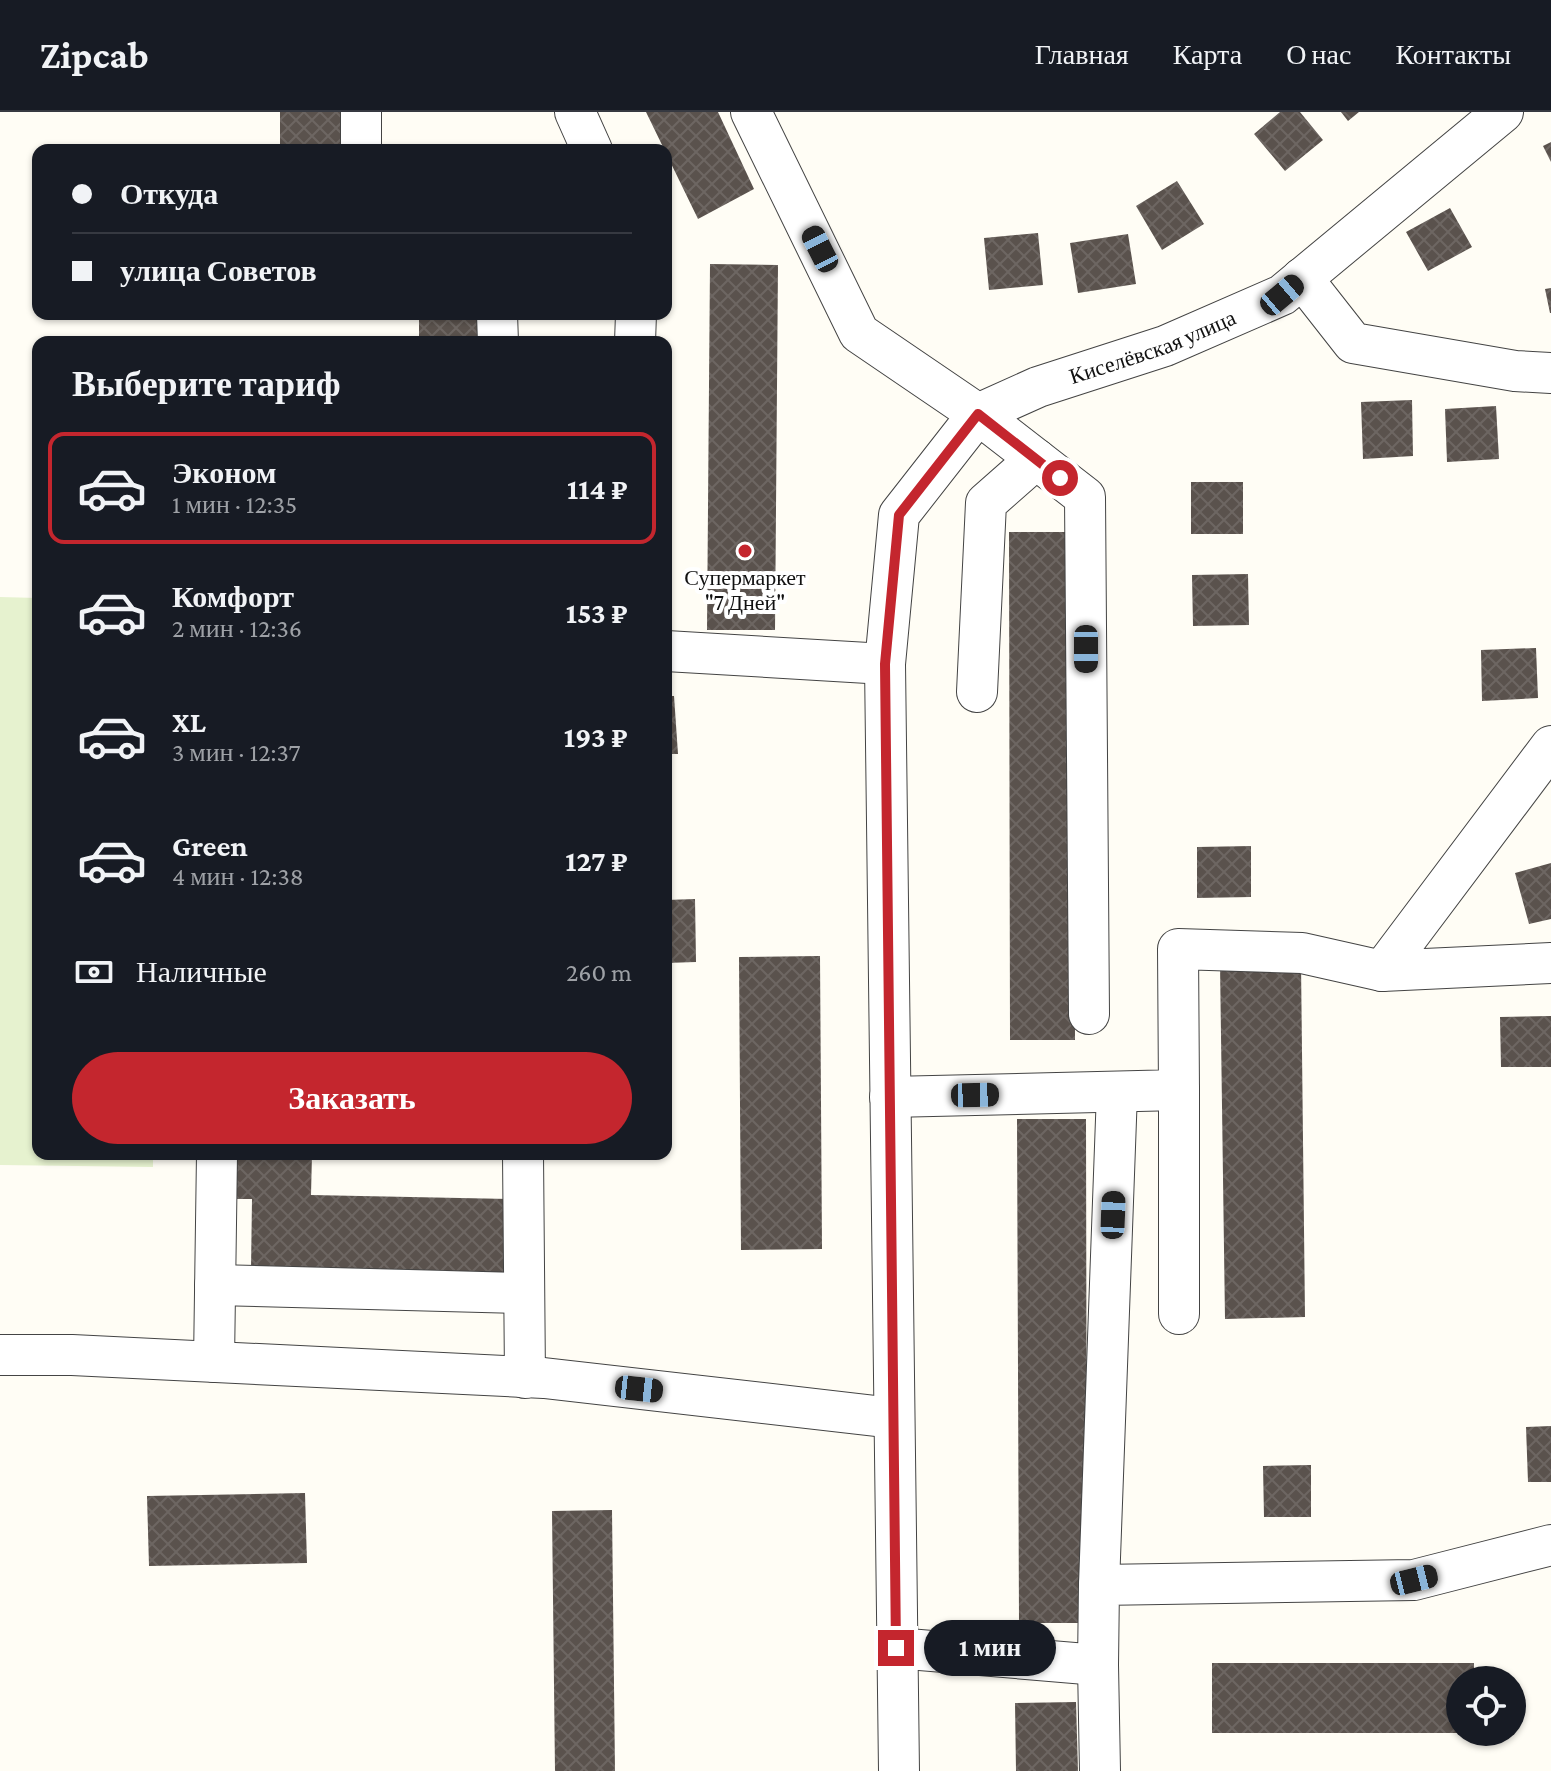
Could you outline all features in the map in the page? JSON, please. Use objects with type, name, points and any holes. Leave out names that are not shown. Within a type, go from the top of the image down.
[{"type":"street","points":[[361,112],[361,144]]},
{"type":"street","points":[[575,112],[589,144]]},
{"type":"street","points":[[751,112],[859,333],[978,414],[1085,497],[1089,1014]]},
{"type":"street","name":"Киселёвская улица","points":[[978,414],[1038,387],[1165,346],[1282,295],[1503,112]]},
{"type":"street","points":[[1302,278],[1353,343],[1515,371],[1551,373]]},
{"type":"street","points":[[899,1771],[885,664],[899,515],[978,414]]},
{"type":"street","points":[[977,692],[986,503],[1036,459]]},
{"type":"street","points":[[672,651],[885,664]]},
{"type":"street","points":[[1382,971],[1551,746]]},
{"type":"street","points":[[1179,1314],[1178,949],[1302,953],[1382,971],[1551,963]]},
{"type":"street","points":[[890,1097],[1179,1090]]},
{"type":"street","points":[[1100,1771],[1099,1585],[1117,1092]]},
{"type":"street","points":[[214,1362],[217,1160]]},
{"type":"street","points":[[523,1160],[525,1378]]},
{"type":"street","points":[[215,1285],[524,1293]]},
{"type":"street","points":[[0,1355],[525,1378],[893,1418]]},
{"type":"street","points":[[1099,1585],[1414,1580],[1551,1545]]},
{"type":"street","points":[[896,1648],[1098,1665]]},
{"type":"green space","points":[[0,597],[32,598],[32,1160],[153,1160],[153,1167],[0,1165]]},
{"type":"building","points":[[280,112],[346,112],[346,144],[280,144]]},
{"type":"building","points":[[646,112],[718,112],[754,189],[698,219],[672,166],[672,144],[662,144]]},
{"type":"building","points":[[1280,112],[1300,112],[1323,140],[1285,171],[1254,134]]},
{"type":"building","points":[[1341,112],[1359,112],[1348,121]]},
{"type":"building","points":[[1551,142],[1551,162],[1543,146]]},
{"type":"building","points":[[1177,181],[1204,224],[1162,250],[1136,206]]},
{"type":"building","points":[[1450,208],[1472,247],[1428,271],[1406,232]]},
{"type":"building","points":[[1038,233],[1043,285],[989,290],[984,238]]},
{"type":"building","points":[[1128,234],[1136,284],[1078,293],[1070,243]]},
{"type":"building","points":[[710,264],[778,265],[775,630],[707,630]]},
{"type":"building","points":[[1551,288],[1551,313],[1550,313],[1545,289]]},
{"type":"building","points":[[419,320],[480,320],[480,336],[419,336]]},
{"type":"building","points":[[1412,400],[1413,456],[1363,459],[1361,402]]},
{"type":"building","points":[[1496,406],[1499,459],[1447,462],[1445,409]]},
{"type":"building","points":[[1191,482],[1243,482],[1243,534],[1191,534]]},
{"type":"building","points":[[1009,532],[1074,532],[1075,1040],[1010,1040]]},
{"type":"building","points":[[1248,574],[1249,625],[1193,626],[1192,575]]},
{"type":"building","points":[[1536,648],[1538,698],[1482,701],[1481,650]]},
{"type":"building","points":[[672,696],[674,696],[678,754],[672,754]]},
{"type":"building","points":[[1251,846],[1251,897],[1197,898],[1197,847]]},
{"type":"building","points":[[1551,863],[1551,919],[1529,924],[1515,873]]},
{"type":"building","points":[[695,899],[696,962],[672,963],[672,900]]},
{"type":"building","points":[[820,956],[822,1249],[741,1250],[739,957]]},
{"type":"building","points":[[1301,963],[1305,1317],[1225,1319],[1220,964]]},
{"type":"building","points":[[1551,1016],[1551,1067],[1501,1067],[1500,1017]]},
{"type":"building","points":[[1017,1119],[1086,1119],[1087,1623],[1019,1623]]},
{"type":"building","points":[[230,1160],[312,1160],[311,1195],[514,1199],[513,1274],[251,1269],[252,1199],[229,1199]]},
{"type":"building","points":[[1551,1426],[1551,1482],[1528,1482],[1526,1427]]},
{"type":"building","points":[[1311,1465],[1311,1517],[1264,1517],[1263,1466]]},
{"type":"building","points":[[305,1493],[307,1563],[149,1566],[147,1496]]},
{"type":"building","points":[[612,1510],[615,1771],[555,1771],[552,1511]]},
{"type":"building","points":[[1212,1663],[1474,1663],[1474,1666],[1446,1666],[1446,1733],[1212,1733]]},
{"type":"building","points":[[1076,1702],[1078,1771],[1016,1771],[1015,1703]]},
{"type":"place","name":"Супермаркет \"7 Дней\"","points":[[745,551]]},
{"type":"route","points":[[896,1648],[885,664],[899,515],[978,414],[1060,478]]}]
